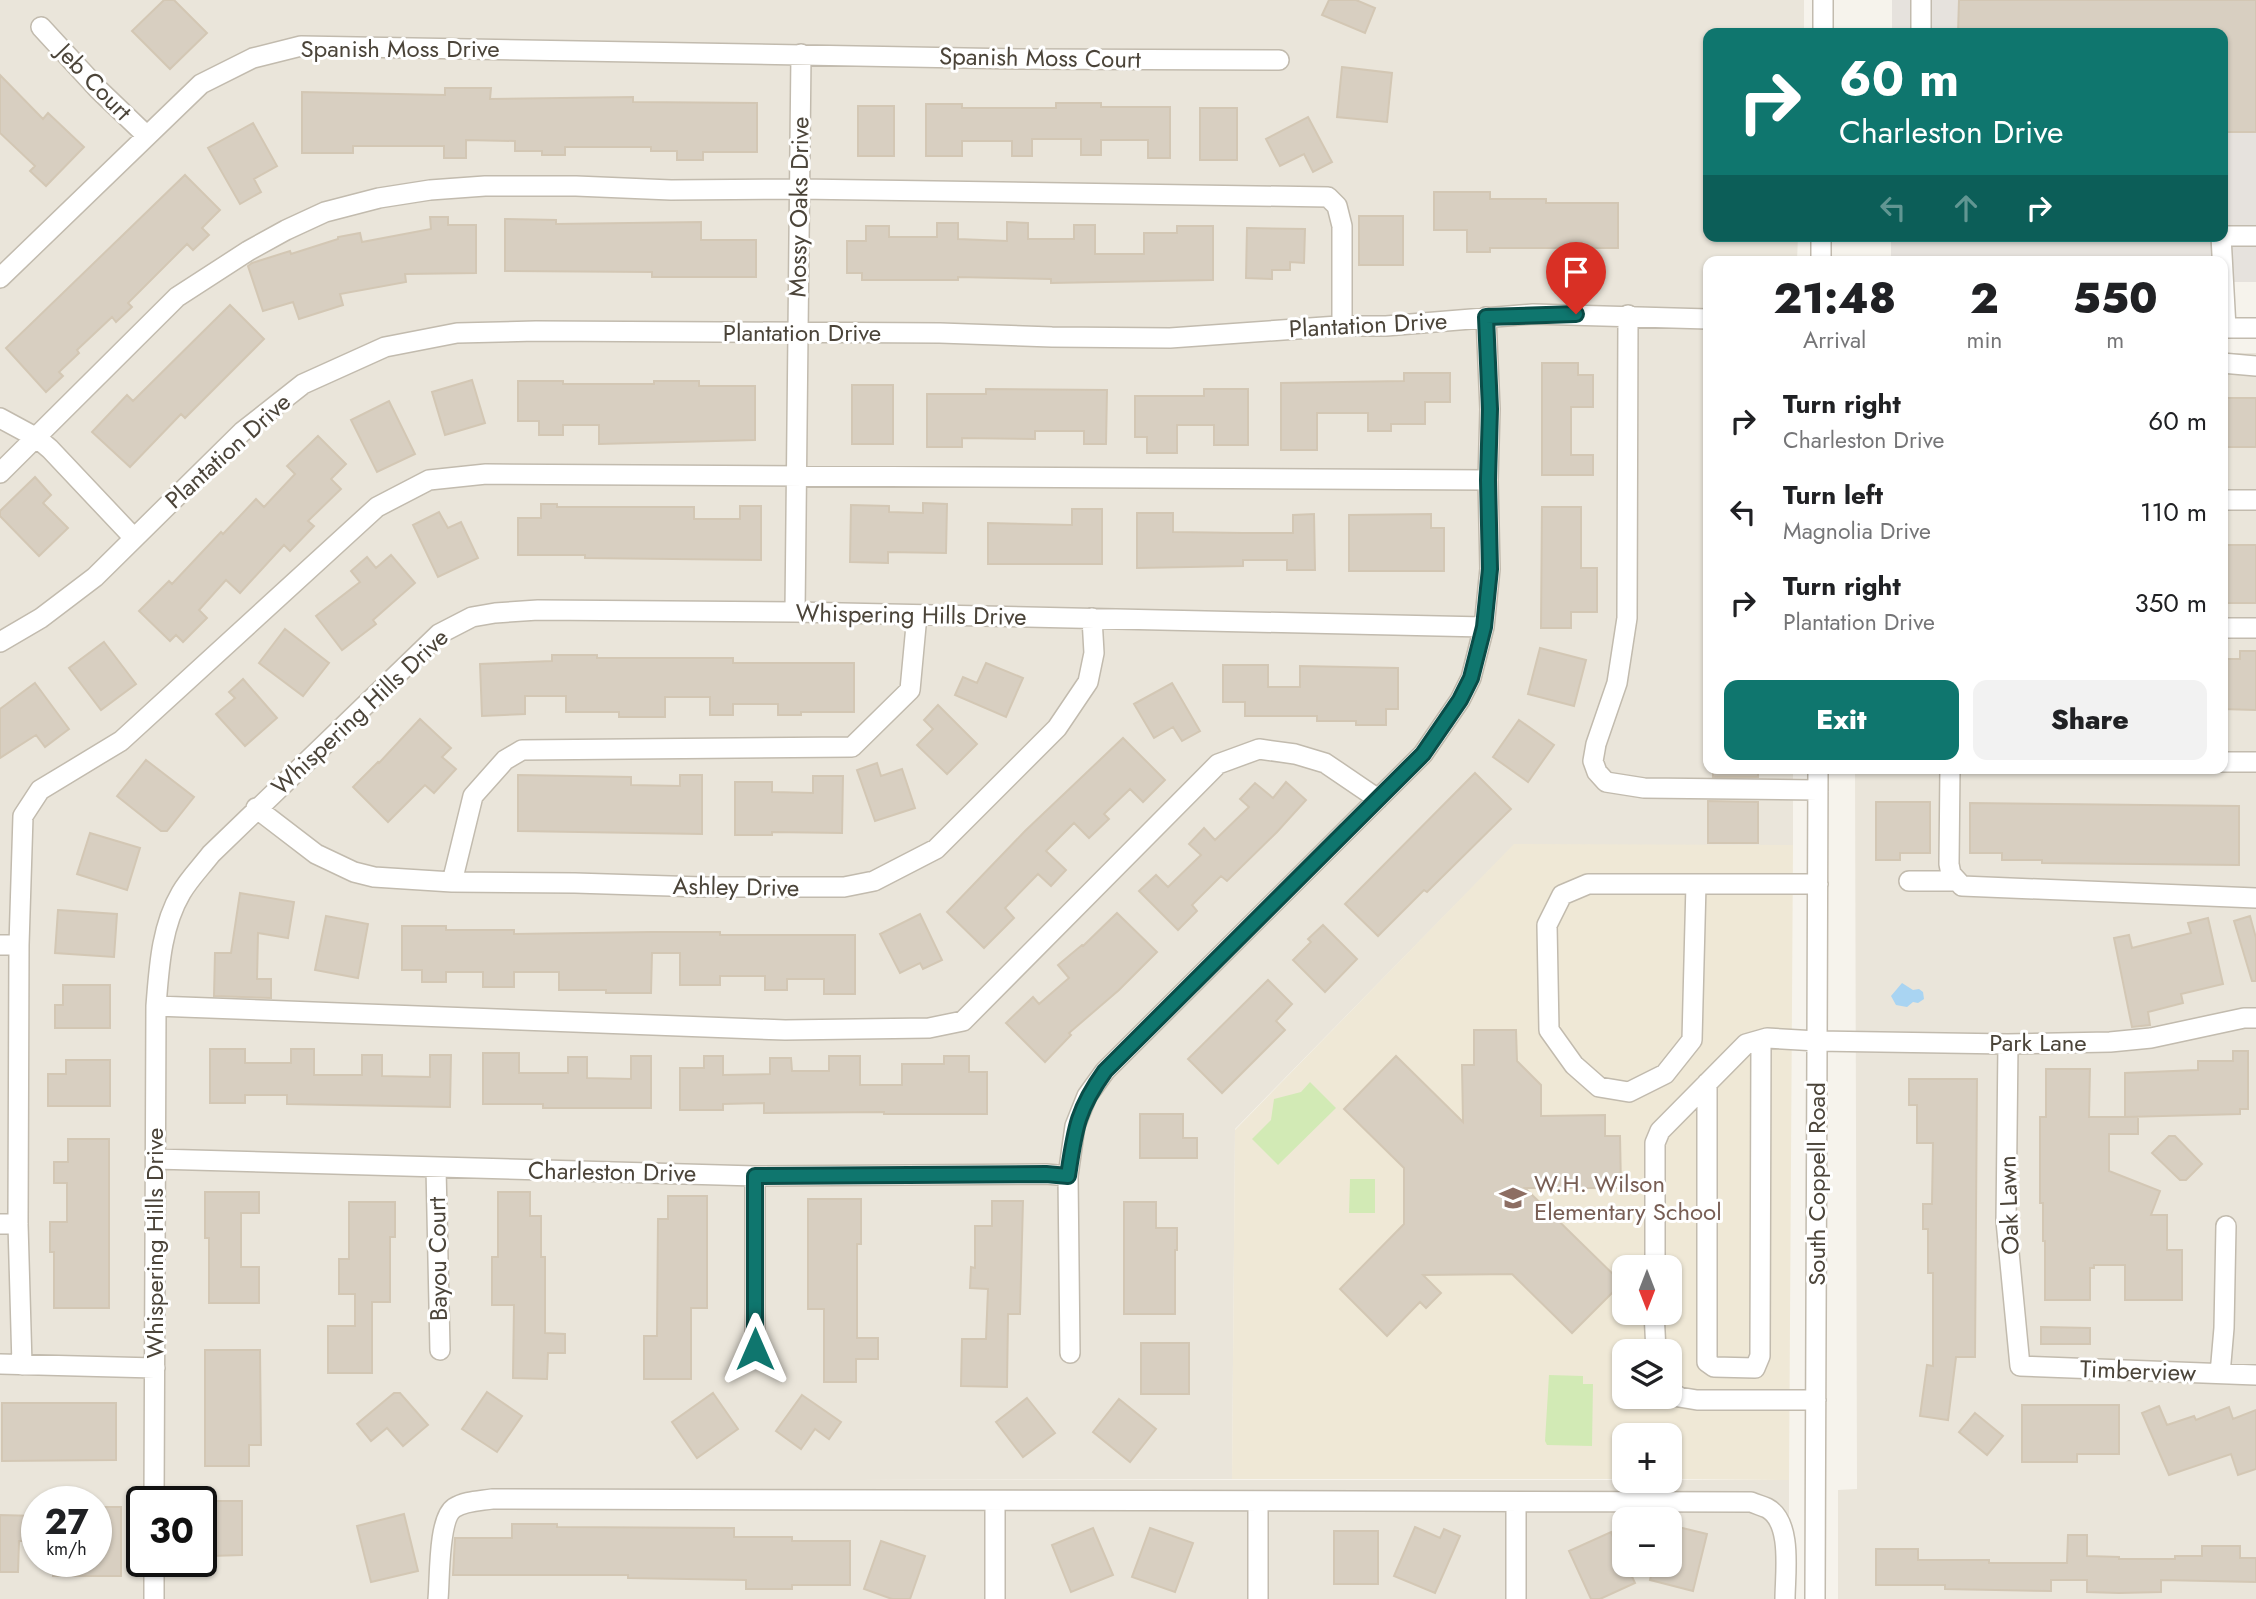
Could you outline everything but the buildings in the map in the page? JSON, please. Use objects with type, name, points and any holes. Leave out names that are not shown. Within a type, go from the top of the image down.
[{"type":"street","points":[[1823,0],[1823,28]]},
{"type":"street","points":[[1921,0],[1922,28]]},
{"type":"street","name":"Jeb Court","points":[[41,27],[99,90],[147,136]]},
{"type":"street","name":"Spanish Moss Drive","points":[[0,278],[201,84],[253,58],[301,47],[801,54]]},
{"type":"street","name":"Spanish Moss Court","points":[[801,54],[1022,59],[1279,60]]},
{"type":"street","name":"Mossy Oaks Drive","points":[[795,612],[801,54]]},
{"type":"street","points":[[0,473],[177,297],[248,251],[325,212],[379,198],[430,190],[485,186],[576,186],[671,190],[799,189],[1328,197],[1337,206],[1342,226],[1342,326]]},
{"type":"street","points":[[2228,236],[2256,236]]},
{"type":"street","name":"Plantation Drive","points":[[0,642],[41,618],[95,577],[242,432],[303,384],[384,347],[457,333],[940,333],[1170,338],[1342,326],[1386,326],[1533,314],[1703,319]]},
{"type":"street","points":[[1628,316],[1628,618],[1617,682],[1596,744],[1593,761],[1597,772],[1606,782],[1644,788],[1818,790]]},
{"type":"street","points":[[1070,1353],[1068,1176],[1076,1126],[1087,1096],[1105,1071],[1423,754],[1460,700],[1471,678],[1484,627],[1490,569],[1490,409],[1486,317]]},
{"type":"street","points":[[2228,328],[2256,328]]},
{"type":"street","points":[[2228,364],[2256,366]]},
{"type":"street","points":[[0,418],[37,438],[50,449],[134,538]]},
{"type":"street","points":[[22,1365],[9,1224],[9,945],[23,816],[40,790],[121,741],[377,507],[429,480],[486,474],[1488,480]]},
{"type":"street","points":[[2228,500],[2256,500]]},
{"type":"street","name":"Whispering Hills Drive","points":[[154,1486],[156,1006],[166,928],[180,894],[211,853],[439,634],[472,617],[495,612],[538,610],[795,612],[1484,627]]},
{"type":"street","points":[[452,882],[473,796],[505,760],[522,750],[852,747],[910,690],[917,615]]},
{"type":"street","name":"Ashley Drive","points":[[256,808],[316,853],[354,872],[374,877],[452,882],[795,888],[844,887],[874,881],[936,849],[1057,728],[1088,682],[1094,653],[1092,618]]},
{"type":"street","points":[[2228,628],[2256,628]]},
{"type":"street","points":[[156,1006],[785,1030],[929,1028],[963,1021],[1218,764],[1259,749],[1295,754],[1325,762],[1378,799]]},
{"type":"street","points":[[2228,762],[2256,762]]},
{"type":"street","name":"South Coppell Road","points":[[1815,1599],[1818,774]]},
{"type":"street","points":[[1950,774],[1949,864],[1955,881],[1962,886],[2256,898]]},
{"type":"street","points":[[1909,881],[1955,881]]},
{"type":"street","points":[[1696,884],[1692,1040],[1665,1074],[1629,1092],[1599,1087],[1574,1065],[1549,1030],[1547,925],[1562,895],[1588,884],[1696,884],[1818,884]]},
{"type":"street","name":"Park Lane","points":[[1761,1040],[1768,1038],[2008,1044],[2124,1041],[2256,1018]]},
{"type":"street","points":[[1655,1255],[1655,1143],[1660,1131],[1707,1083],[1746,1044],[1761,1040],[1760,1356],[1755,1368],[1714,1367],[1707,1362],[1707,1083]]},
{"type":"street","name":"Oak Lawn","points":[[2008,1044],[2007,1221],[2020,1366]]},
{"type":"street","name":"Charleston Drive","points":[[156,1159],[755,1176],[1068,1176]]},
{"type":"street","name":"Bayou Court","points":[[436,1168],[440,1350]]},
{"type":"street","points":[[755,1176],[755,1349]]},
{"type":"street","points":[[2220,1374],[2224,1328],[2226,1226]]},
{"type":"street","points":[[0,1364],[155,1368]]},
{"type":"street","name":"Timberview","points":[[2020,1366],[2256,1376]]},
{"type":"street","points":[[1682,1398],[1697,1400],[1816,1400]]},
{"type":"street","points":[[438,1599],[444,1523],[452,1509],[467,1503],[492,1499],[1751,1503],[1769,1509],[1780,1523],[1785,1540],[1785,1599]]},
{"type":"street","points":[[995,1501],[995,1599]]},
{"type":"street","points":[[1258,1501],[1258,1599]]},
{"type":"street","points":[[1516,1502],[1516,1599]]},
{"type":"street","points":[[154,1577],[154,1599]]},
{"type":"shaded area","points":[[0,0],[1804,0],[1804,28],[1703,28],[1703,242],[1798,242],[1797,256],[1703,256],[1703,774],[1793,774],[1793,845],[1514,845],[1235,1129],[1232,1479],[853,1480],[1612,1480],[1612,1493],[1682,1493],[1682,1480],[1789,1480],[1789,1599],[0,1599]]},
{"type":"shaded area","points":[[1892,0],[2256,0],[2256,282],[2228,282],[2228,256],[1891,256],[1891,242],[2228,242],[2228,28],[1892,28]]},
{"type":"shaded area","points":[[2228,353],[2256,353],[2256,1599],[1838,1599],[1838,1490],[1857,1489],[1855,774],[2228,774]]},
{"type":"shaded area","name":"W.H. Wilson Elementary School","points":[[1514,844],[1793,845],[1789,1480],[1682,1479],[1682,1423],[1612,1423],[1612,1479],[1232,1479],[1235,1130]]},
{"type":"green space","points":[[1310,1082],[1336,1108],[1278,1165],[1252,1139],[1271,1120],[1274,1099],[1301,1092]]},
{"type":"green space","points":[[1350,1179],[1375,1179],[1375,1213],[1349,1213]]},
{"type":"green space","points":[[1549,1375],[1583,1376],[1583,1384],[1593,1384],[1592,1446],[1547,1445],[1545,1441]]},
{"type":"water","points":[[1902,983],[1913,990],[1919,989],[1923,992],[1924,999],[1907,1007],[1896,1005],[1891,996]]},
{"type":"place","name":"W.H. Wilson Elementary School","points":[[1513,1198]]},
{"type":"route","points":[[755,1349],[755,1176],[1068,1176],[1076,1126],[1087,1096],[1105,1071],[1423,754],[1460,700],[1471,678],[1484,627],[1490,569],[1490,409],[1486,317],[1576,314]]}]
